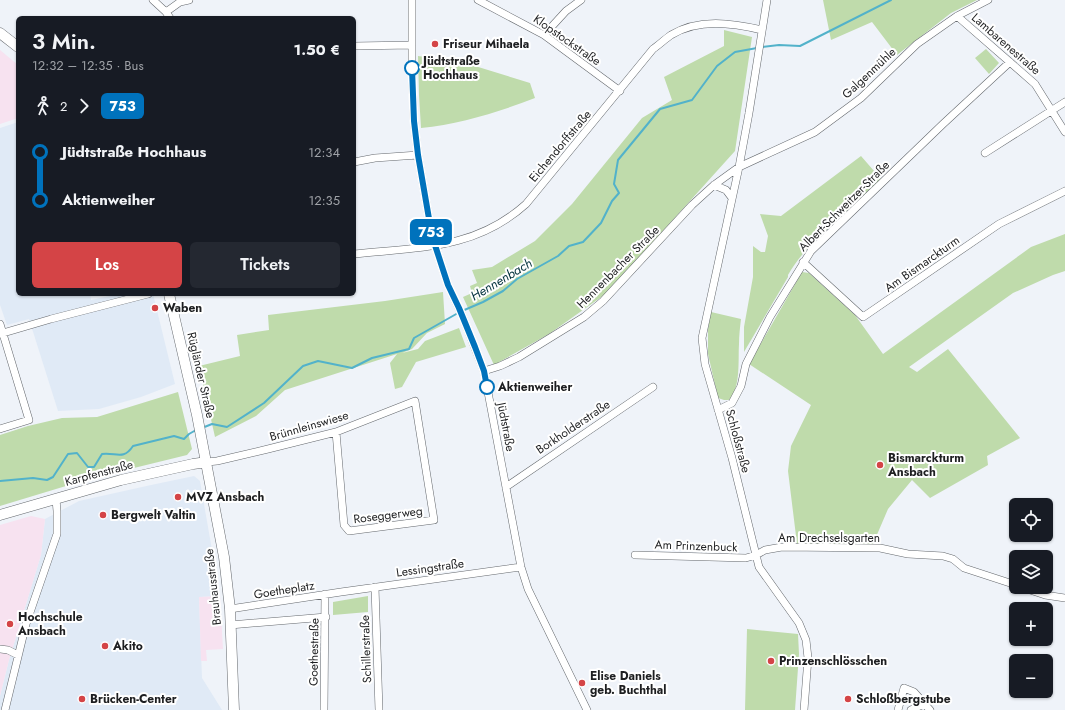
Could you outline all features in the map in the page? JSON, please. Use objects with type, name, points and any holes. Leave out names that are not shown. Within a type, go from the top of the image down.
[{"type":"main road","points":[[0,33],[16,45]]},
{"type":"main road","name":"Rügländer Straße","points":[[169,296],[207,462]]},
{"type":"main road","name":"Karpfenstraße","points":[[0,515],[121,480],[207,462]]},
{"type":"main road","name":"Brauhausstraße","points":[[207,462],[224,557],[230,609],[234,710]]},
{"type":"street","points":[[153,0],[168,15],[180,2],[189,0]]},
{"type":"street","name":"Jüdtstraße","points":[[412,0],[414,121],[418,155],[432,236],[448,285],[461,311],[484,371],[521,567],[528,589],[587,710]]},
{"type":"street","name":"Klopstockstraße","points":[[478,0],[544,35],[620,91]]},
{"type":"street","points":[[544,35],[566,11],[581,0]]},
{"type":"street","points":[[739,167],[767,0]]},
{"type":"street","name":"Galgenmühle","points":[[739,167],[815,132],[861,98],[917,44],[957,16],[988,0]]},
{"type":"street","name":"Lambarenestraße","points":[[957,16],[1035,84],[1065,132]]},
{"type":"street","name":"Eichendorffstraße","points":[[356,254],[435,246],[459,241],[481,234],[505,221],[526,204],[653,49],[671,35],[690,27],[712,23],[726,23],[762,30]]},
{"type":"street","points":[[356,46],[412,45]]},
{"type":"street","name":"Albert-Schweitzer-Straße","points":[[718,410],[732,403],[741,386],[748,361],[770,317],[811,251],[1010,62]]},
{"type":"street","points":[[985,152],[1065,102]]},
{"type":"street","points":[[356,162],[375,158],[418,155]]},
{"type":"street","name":"Hennenbacher Straße","points":[[484,371],[500,366],[519,357],[584,316],[607,296],[692,206],[714,185],[739,167]]},
{"type":"street","name":"Schloßstraße","points":[[739,167],[702,338],[704,364],[732,458],[759,567],[799,623],[806,640],[808,658],[804,710]]},
{"type":"street","points":[[714,185],[726,190],[732,198]]},
{"type":"street","name":"Am Bismarckturm","points":[[803,262],[863,317],[999,224],[1065,191]]},
{"type":"street","points":[[2,333],[140,296]]},
{"type":"street","points":[[0,324],[29,420],[0,429]]},
{"type":"street","name":"Borkholderstraße","points":[[506,487],[653,386]]},
{"type":"street","name":"Brünnleinswiese","points":[[207,462],[268,450],[336,432],[415,401]]},
{"type":"street","name":"Roseggerweg","points":[[336,432],[344,525],[349,531],[434,520],[415,401]]},
{"type":"street","points":[[5,710],[26,624],[57,534],[58,526],[56,499]]},
{"type":"street","name":"Am Drechselsgarten","points":[[756,556],[765,550],[782,547],[880,548],[908,554],[943,556],[953,559],[964,568],[1009,583]]},
{"type":"street","name":"Am Prinzenbuck","points":[[635,555],[746,558],[756,556]]},
{"type":"street","name":"Lessingstraße","points":[[341,592],[521,567]]},
{"type":"street","name":"Schillerstraße","points":[[375,587],[379,710]]},
{"type":"street","name":"Goetheplatz","points":[[230,609],[341,592]]},
{"type":"street","name":"Goethestraße","points":[[324,710],[325,594]]},
{"type":"street","points":[[1042,594],[1065,598]]},
{"type":"street","points":[[230,625],[326,617]]},
{"type":"street","points":[[0,649],[18,655]]},
{"type":"street","points":[[898,710],[904,688],[914,692],[930,710]]},
{"type":"street","points":[[911,710],[924,704]]},
{"type":"shaded area","points":[[0,50],[16,63],[16,119],[0,124]]},
{"type":"shaded area","points":[[16,123],[16,296],[90,296],[91,300],[110,296],[153,296],[175,384],[141,397],[99,409],[58,411],[29,319],[7,325],[0,305],[0,128]]},
{"type":"shaded area","name":"Brücken-Center","points":[[194,476],[200,481],[220,596],[199,597],[202,678],[222,710],[0,710],[0,696],[9,660],[41,555],[45,519],[79,501]]},
{"type":"shaded area","name":"Hochschule Ansbach","points":[[31,516],[45,519],[41,555],[9,660],[0,696],[0,525]]},
{"type":"shaded area","points":[[220,596],[223,649],[206,650],[207,661],[201,661],[199,597]]},
{"type":"green space","points":[[823,0],[977,0],[951,13],[897,55],[872,22],[831,40]]},
{"type":"green space","points":[[724,30],[752,37],[735,151],[607,293],[549,334],[494,365],[463,297],[472,293],[470,286],[477,283],[472,270],[492,267],[535,241],[572,204],[642,118],[672,100],[664,77],[724,46]]},
{"type":"green space","points":[[986,49],[999,63],[989,74],[975,58]]},
{"type":"green space","points":[[418,56],[462,62],[530,83],[535,98],[479,117],[450,124],[421,128]]},
{"type":"green space","points":[[861,156],[881,179],[810,245],[801,256],[790,271],[788,277],[744,352],[744,327],[753,277],[753,246],[761,252],[765,252],[768,236],[760,214],[781,216]]},
{"type":"green space","points":[[1065,234],[1065,271],[1013,293],[909,367],[917,372],[948,349],[1020,438],[987,456],[988,465],[930,498],[912,480],[888,509],[873,544],[797,544],[788,471],[791,446],[811,405],[749,364],[802,272],[809,273],[855,315],[883,354],[1031,247]]},
{"type":"green space","points":[[443,292],[445,324],[427,333],[412,349],[402,353],[418,349],[425,341],[459,328],[466,347],[416,362],[402,387],[395,389],[390,363],[397,354],[285,390],[256,416],[215,437],[199,366],[240,356],[237,335],[269,330],[268,315],[385,301]]},
{"type":"green space","points":[[711,312],[741,319],[737,381],[733,395],[729,400],[718,398],[708,354],[708,329]]},
{"type":"green space","points":[[178,392],[192,449],[187,455],[89,479],[0,506],[0,435],[28,426],[62,418],[97,417]]},
{"type":"green space","points":[[368,596],[368,612],[333,615],[333,602]]},
{"type":"green space","points":[[747,629],[798,634],[799,654],[795,710],[745,710]]},
{"type":"waterway","name":"Hennenbach","points":[[761,47],[779,45],[800,46],[891,0]]},
{"type":"waterway","name":"Hennenbach","points":[[462,311],[503,291],[517,279],[558,256],[569,246],[583,242],[601,223],[612,201],[619,193],[614,184],[618,160],[660,109],[692,100],[717,66],[735,52],[757,48]]},
{"type":"waterway","name":"Hennenbach","points":[[202,428],[212,424],[227,427],[264,403],[303,366],[318,361],[352,368],[372,358],[409,349],[414,338],[458,313]]},
{"type":"waterway","name":"Hennenbach","points":[[0,481],[33,478],[47,480],[53,477],[68,454],[77,453],[88,467],[94,467],[102,454],[122,455],[129,451],[133,446],[174,436],[184,439],[196,430]]},
{"type":"bus line","name":"753","points":[[412,68],[414,121],[418,155],[432,236],[448,285],[459,308],[484,371],[487,387]]},
{"type":"place","name":"Friseur Mihaela","points":[[435,44]]},
{"type":"place","name":"Jüdtstraße Hochhaus","points":[[412,68]]},
{"type":"place","name":"Waben","points":[[155,308]]},
{"type":"place","name":"Aktienweiher","points":[[487,387]]},
{"type":"place","name":"Bismarckturm Ansbach","points":[[880,465]]},
{"type":"place","name":"MVZ Ansbach","points":[[178,497]]},
{"type":"place","name":"Bergwelt Valtin","points":[[103,515]]},
{"type":"place","name":"Hochschule Ansbach","points":[[10,624]]},
{"type":"place","name":"Akito","points":[[105,646]]},
{"type":"place","name":"Prinzenschlösschen","points":[[771,661]]},
{"type":"place","name":"Elise Daniels geb. Buchthal","points":[[582,683]]},
{"type":"place","name":"Brücken-Center","points":[[82,699]]},
{"type":"place","name":"Schloßbergstube","points":[[848,699]]}]
